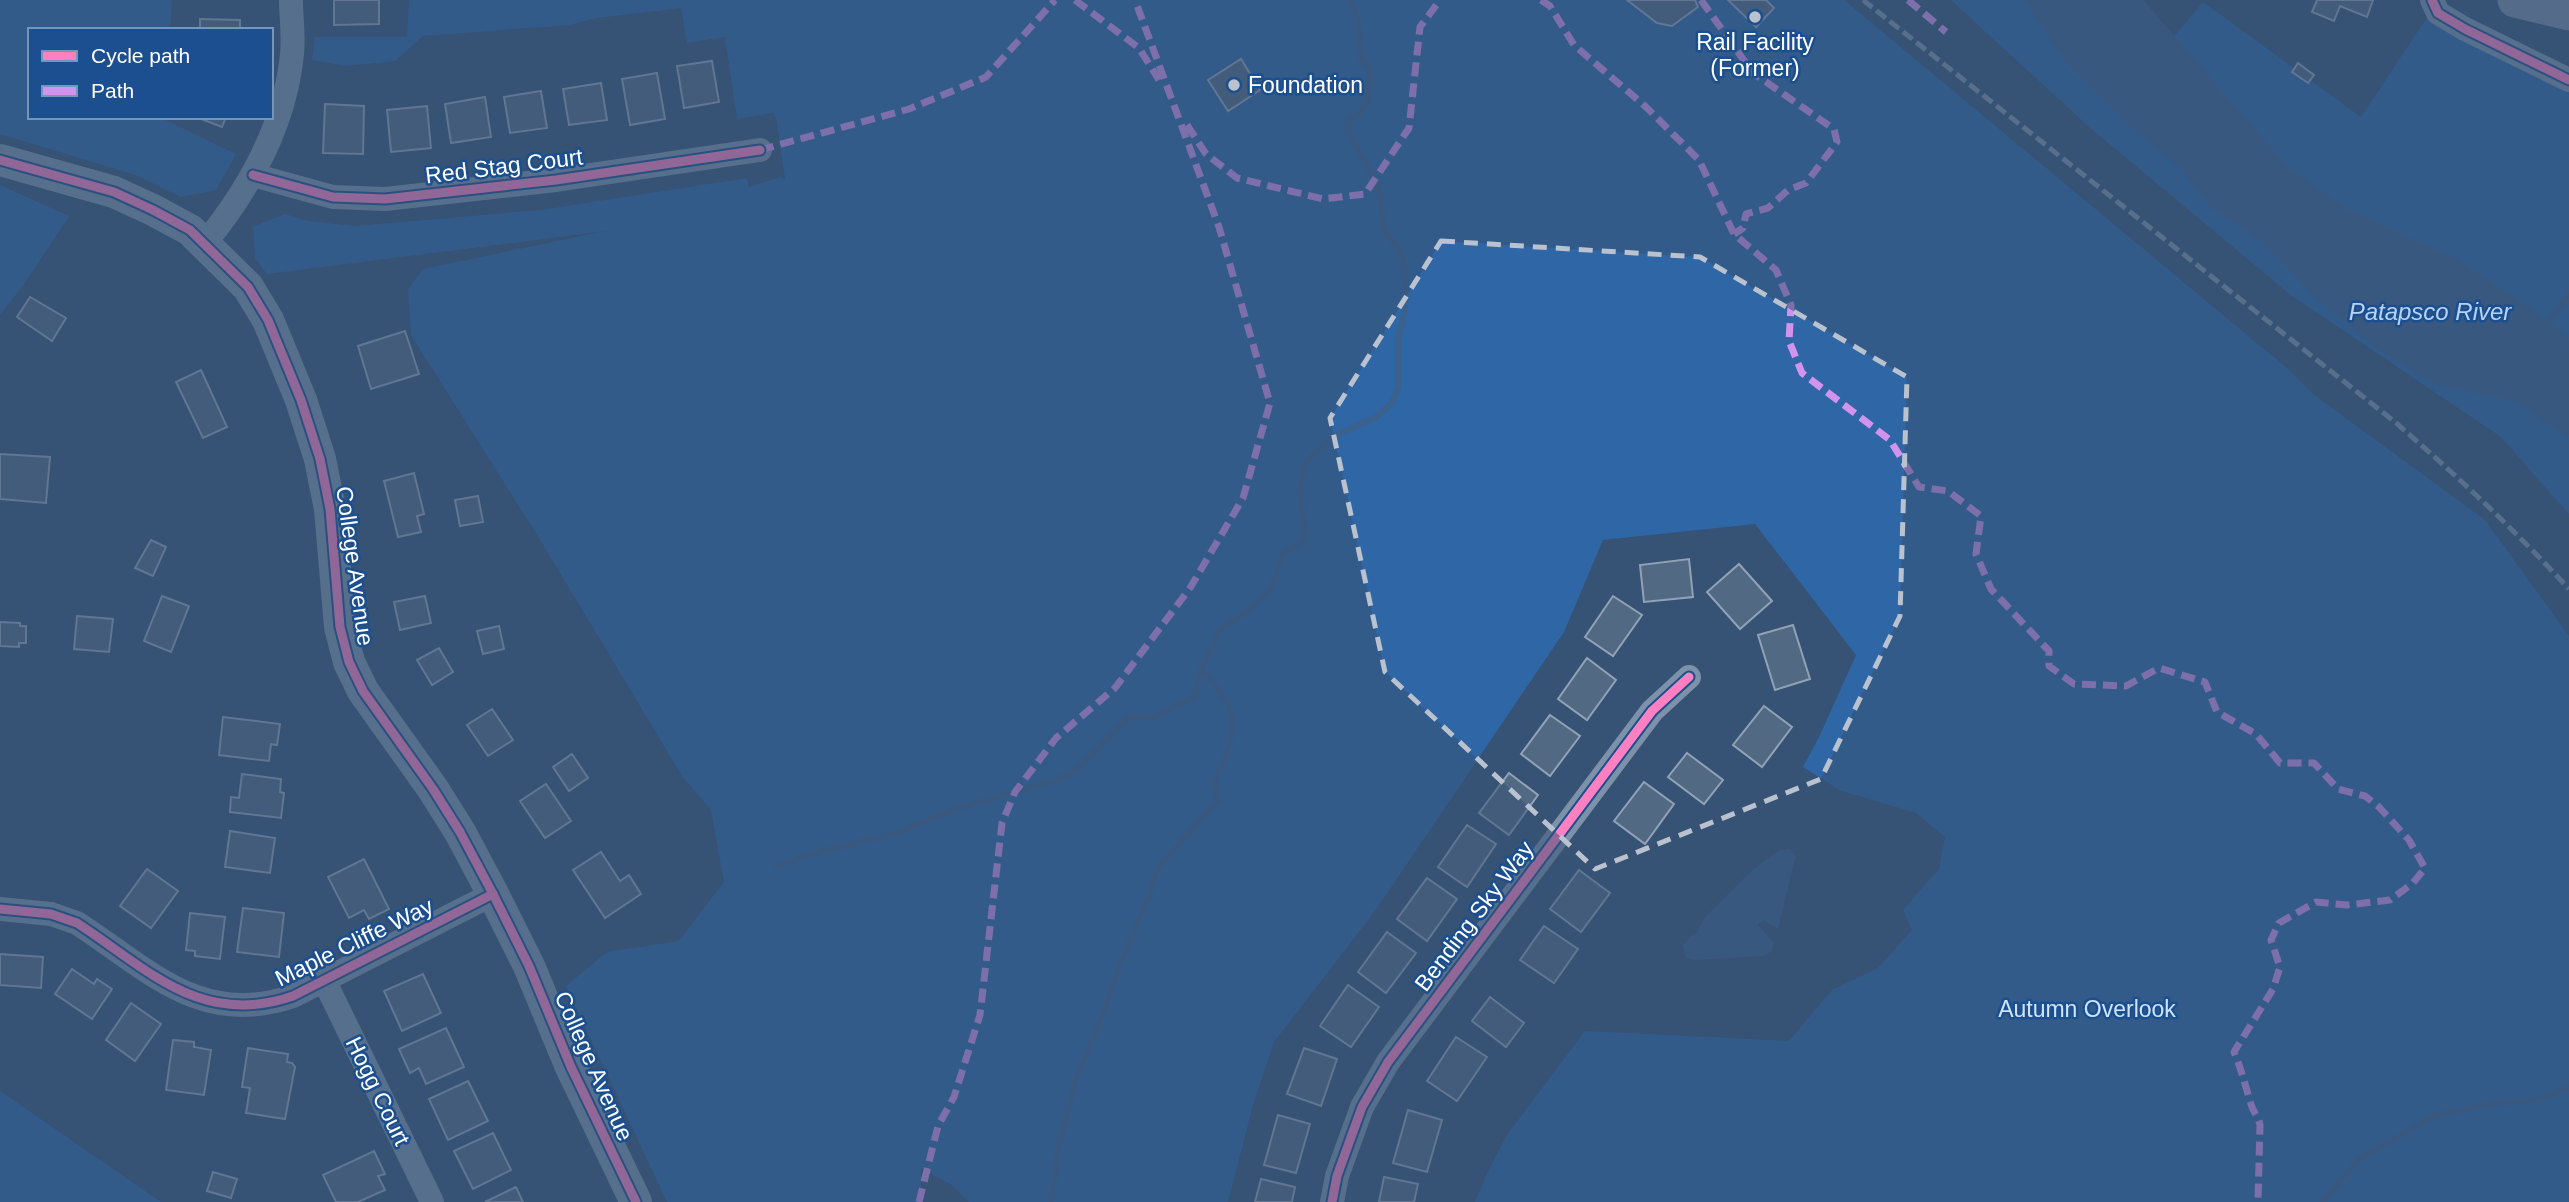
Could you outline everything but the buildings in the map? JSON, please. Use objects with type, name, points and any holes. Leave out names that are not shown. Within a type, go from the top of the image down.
[{"type":"main road","points":[[2515,0],[2569,13]]},
{"type":"street","points":[[205,243],[233,208],[253,175],[271,136],[292,54],[291,0]]},
{"type":"street","points":[[2432,0],[2438,13],[2456,24],[2569,80]]},
{"type":"street","name":"Red Stag Court","points":[[253,175],[333,197],[386,199],[556,180],[760,150]]},
{"type":"street","name":"College Avenue","points":[[0,160],[114,192],[190,230],[248,287],[268,320],[301,400],[320,459],[330,509],[340,628],[349,662],[363,691],[433,789],[493,894],[529,966],[571,1067],[636,1202]]},
{"type":"street","name":"Bending Sky Way","points":[[1332,1202],[1337,1176],[1362,1107],[1388,1062],[1652,711],[1689,677]]},
{"type":"street","name":"Maple Cliffe Way","points":[[0,909],[64,917],[87,929],[156,979],[176,990],[226,1004],[268,1004],[293,996],[493,894]]},
{"type":"street","name":"Hogg Court","points":[[324,980],[432,1202]]},
{"type":"highlighted area","points":[[1441,241],[1700,257],[1907,377],[1900,616],[1821,779],[1595,869],[1385,672],[1330,418]]},
{"type":"green space","points":[[0,0],[172,0],[170,28],[28,28],[28,119],[163,119],[236,154],[216,190],[181,197],[136,175],[0,134]]},
{"type":"green space","name":"Autumn Overlook","points":[[409,0],[1844,0],[2288,369],[2313,394],[2485,520],[2569,636],[2569,1202],[1475,1202],[1507,1135],[1585,1031],[1789,1041],[1832,990],[1878,968],[1912,930],[1903,910],[1939,869],[1945,837],[1916,813],[1839,790],[1803,767],[1856,655],[1755,524],[1603,540],[1564,632],[1375,911],[1274,1042],[1253,1105],[1228,1202],[969,1202],[952,1185],[921,1168],[921,1202],[667,1202],[566,986],[607,952],[679,941],[724,882],[711,810],[682,776],[539,538],[411,335],[408,289],[423,269],[606,231],[267,274],[255,258],[253,227],[285,214],[308,221],[354,226],[541,210],[747,178],[749,187],[780,177],[785,179],[776,117],[773,113],[737,119],[725,37],[687,43],[681,8],[597,18],[569,25],[423,36],[395,61],[346,66],[312,60],[315,37],[407,37]]},
{"type":"green space","points":[[1951,0],[2025,0],[2113,109],[2203,2],[2361,117],[2428,16],[2569,90],[2569,514],[2501,437],[2292,296],[2089,127]]},
{"type":"green space","points":[[0,185],[69,216],[0,315]]},
{"type":"green space","points":[[0,1091],[161,1202],[0,1202]]},
{"type":"water","name":"Patapsco River","points":[[2025,0],[2143,0],[2287,166],[2347,209],[2455,258],[2529,307],[2569,338],[2569,438],[2516,402],[2435,384],[2382,352],[2315,297],[2261,241],[2212,209],[2182,170],[2134,130],[2068,65]]},
{"type":"water","points":[[1790,849],[1796,855],[1778,929],[1763,920],[1758,925],[1774,943],[1772,951],[1763,956],[1694,960],[1686,958],[1683,945],[1690,936],[1696,935],[1705,917],[1750,872],[1779,850]]},
{"type":"waterway","points":[[777,866],[811,854],[897,833],[953,810],[1059,779],[1076,770],[1129,717],[1155,717],[1195,696],[1201,669],[1221,629],[1245,613],[1271,589],[1283,554],[1305,539],[1300,491],[1303,466],[1336,435],[1375,418],[1393,402],[1398,387],[1398,337],[1406,298],[1403,259],[1393,241],[1384,232],[1379,188],[1348,131],[1348,121],[1360,112],[1367,99],[1370,76],[1370,68],[1361,59],[1358,21],[1350,0]]},
{"type":"waterway","points":[[2546,327],[2569,294]]},
{"type":"waterway","points":[[1051,1202],[1058,1150],[1076,1078],[1104,1012],[1158,867],[1218,801],[1214,779],[1230,743],[1231,713],[1223,695],[1201,669]]},
{"type":"waterway","points":[[2323,1202],[2359,1159],[2436,1115],[2495,1103],[2536,1100],[2569,1088]]},
{"type":"railway","points":[[1863,0],[2395,422],[2484,503],[2569,589]]},
{"type":"marked path","points":[[760,150],[909,109],[986,77],[1055,0]]},
{"type":"marked path","points":[[1075,0],[1139,48],[1159,80]]},
{"type":"marked path","points":[[919,1202],[938,1126],[954,1097],[980,1015],[1002,823],[1015,792],[1056,738],[1115,688],[1190,588],[1243,498],[1270,403],[1219,227],[1135,0]]},
{"type":"marked path","points":[[1187,125],[1206,154],[1237,178],[1323,199],[1365,194],[1409,128],[1420,27],[1440,0]]},
{"type":"marked path","points":[[1541,0],[1550,6],[1574,45],[1645,106],[1699,160],[1734,234],[1776,270],[1791,305],[1789,341],[1802,373],[1890,440],[1919,487],[1948,491],[1981,516],[1976,554],[1991,589],[2049,651],[2049,666],[2074,684],[2126,686],[2159,668],[2205,682],[2217,712],[2256,734],[2280,763],[2314,763],[2338,789],[2365,796],[2379,807],[2409,840],[2425,868],[2413,883],[2390,900],[2347,905],[2316,902],[2279,923],[2271,940],[2280,967],[2273,989],[2234,1052],[2260,1125],[2258,1202]]},
{"type":"marked path","points":[[1701,0],[1753,73],[1834,129],[1837,142],[1806,183],[1788,190],[1768,208],[1746,214],[1743,228],[1734,234]]},
{"type":"marked path","points":[[1908,0],[1946,32]]},
{"type":"cycle path","points":[[2432,0],[2438,13],[2465,29],[2569,80]]},
{"type":"cycle path","points":[[253,175],[333,197],[385,199],[556,180],[760,150]]},
{"type":"cycle path","points":[[0,160],[114,192],[153,210],[190,230],[248,287],[268,320],[301,400],[320,459],[330,509],[340,627],[349,662],[363,691],[433,789],[460,832],[493,894],[529,966],[571,1067],[636,1202]]},
{"type":"cycle path","points":[[1332,1202],[1337,1176],[1362,1107],[1388,1062],[1652,711],[1689,677]]},
{"type":"cycle path","points":[[0,909],[51,914],[77,923],[177,989],[230,1005],[260,1004],[293,996],[493,894]]},
{"type":"place","name":"Rail Facility (Former)","points":[[1755,17]]},
{"type":"place","name":"Foundation","points":[[1234,85]]}]
